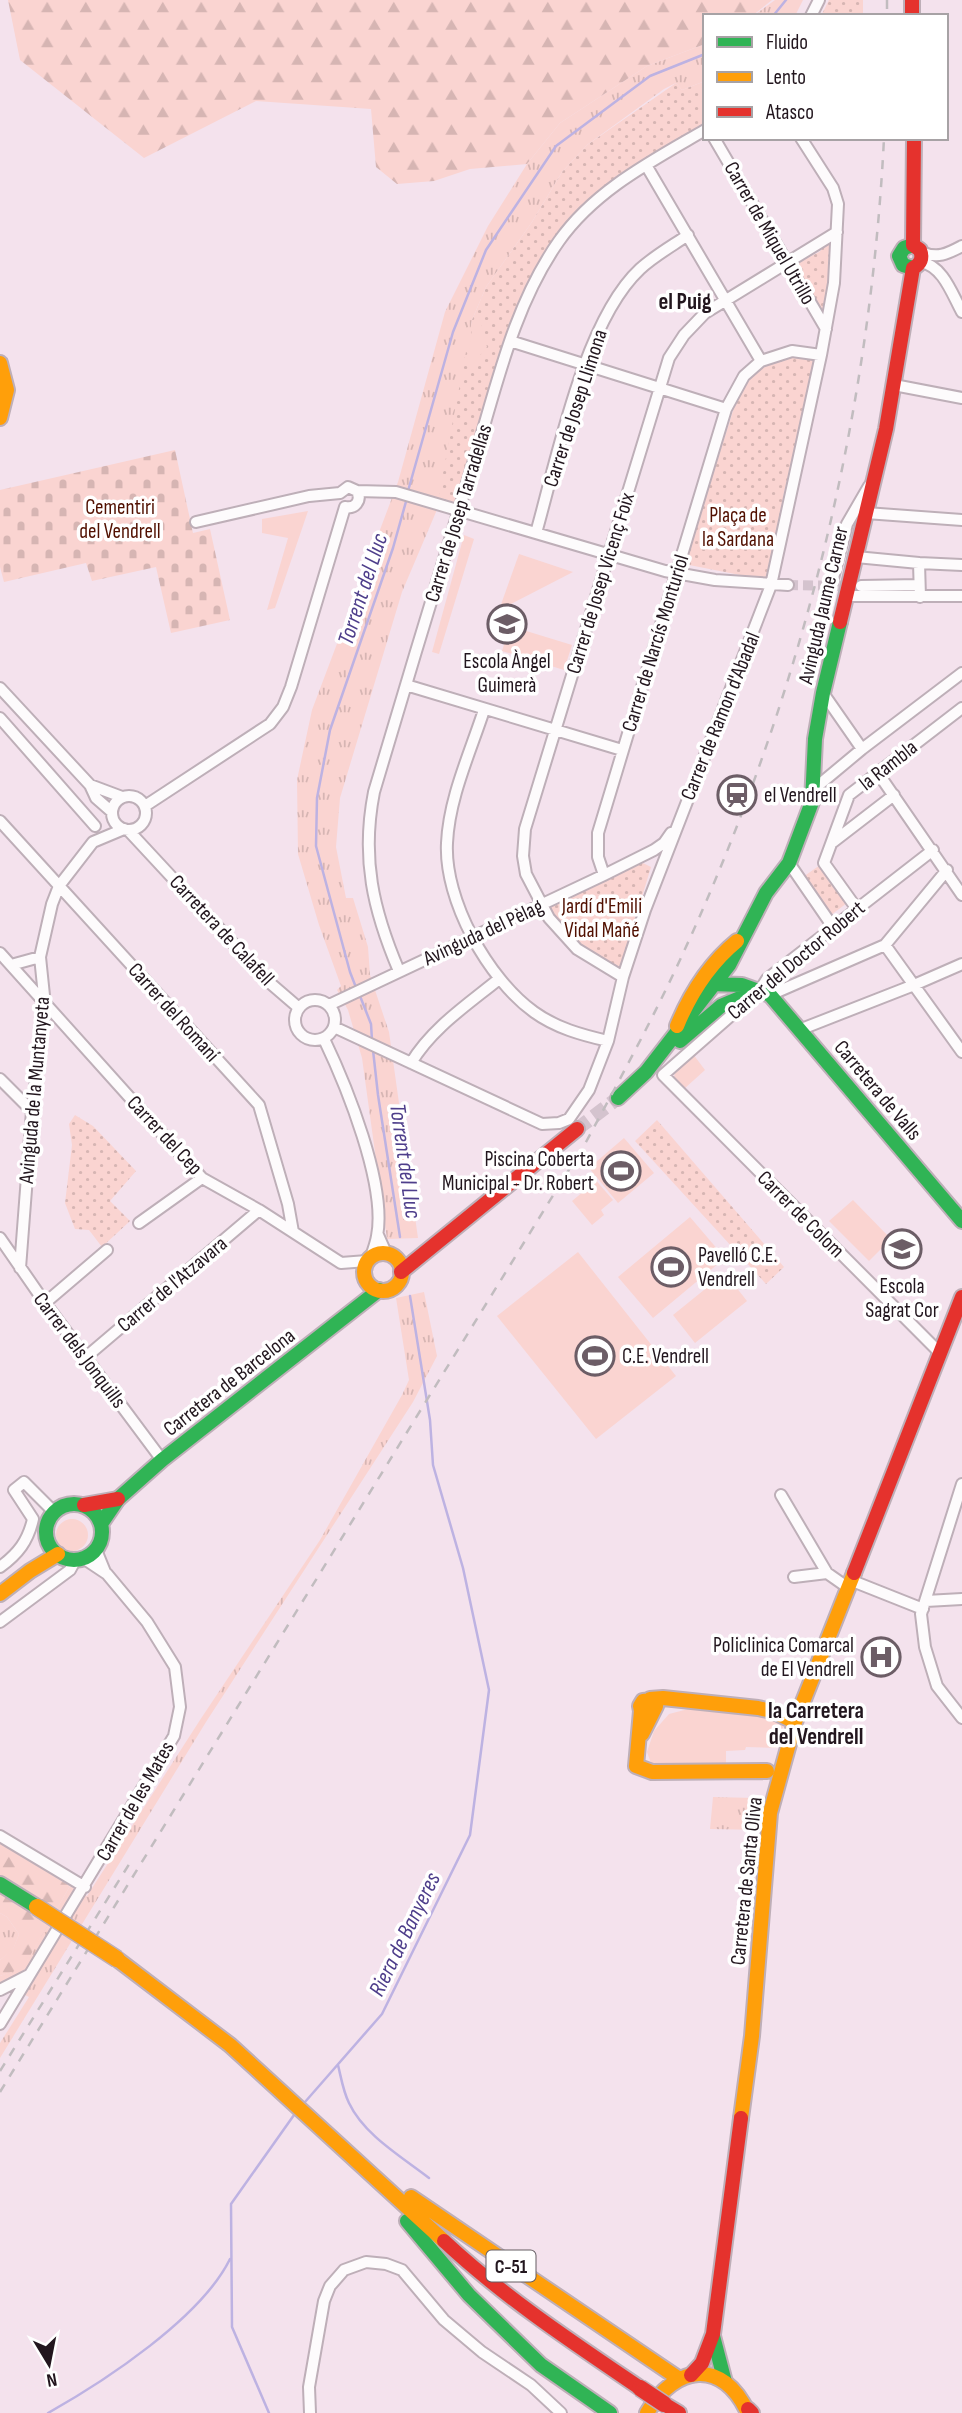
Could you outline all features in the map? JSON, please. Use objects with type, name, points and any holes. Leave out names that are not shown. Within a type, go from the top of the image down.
[{"type":"main road","name":"Avinguda Jaume Carner","points":[[724,961],[741,938],[766,893],[789,863],[812,802],[815,739],[823,693],[875,478],[917,257],[914,140]]},
{"type":"main road","points":[[0,363],[6,390],[0,418]]},
{"type":"main road","points":[[724,961],[739,991]]},
{"type":"main road","points":[[646,1072],[716,983],[724,961]]},
{"type":"main road","points":[[671,1041],[695,987],[724,961]]},
{"type":"main road","points":[[716,983],[724,992],[765,992]]},
{"type":"main road","points":[[680,1018],[705,988],[716,983]]},
{"type":"main road","points":[[618,1098],[705,1018],[739,991]]},
{"type":"main road","name":"Carretera de Valls","points":[[765,992],[962,1221]]},
{"type":"main road","points":[[371,1291],[364,1272],[384,1260],[419,1256],[577,1129]]},
{"type":"main road","name":"Carretera de Barcelona","points":[[101,1524],[118,1499],[162,1460],[371,1291],[387,1290],[394,1286],[384,1260]]},
{"type":"main road","name":"Carretera de Santa Oliva","points":[[713,2333],[752,2036],[770,1813],[795,1722],[962,1297]]},
{"type":"main road","points":[[58,1555],[48,1541],[46,1531],[48,1521],[54,1513],[63,1506],[118,1499]]},
{"type":"main road","points":[[0,1594],[30,1571],[58,1555],[85,1556],[102,1538],[101,1524],[95,1513],[83,1505]]},
{"type":"main road","points":[[30,1571],[48,1541]]},
{"type":"main road","points":[[767,1771],[652,1772],[636,1766],[639,1742],[649,1709],[699,1702],[767,1710],[795,1722]]},
{"type":"main road","name":"C-51","points":[[0,1884],[117,1959],[230,2045],[477,2271],[528,2311],[680,2413]]},
{"type":"main road","points":[[347,2151],[468,2295],[541,2365],[610,2413]]},
{"type":"main road","name":"C-51","points":[[347,2151],[480,2246],[685,2376]]},
{"type":"main road","points":[[646,2413],[652,2399],[663,2387],[685,2376],[702,2363],[713,2333]]},
{"type":"main road","points":[[713,2333],[725,2382]]},
{"type":"main road","points":[[685,2376],[709,2375],[725,2382],[738,2394],[749,2412]]},
{"type":"street","name":"Carrer de Josep Tarradellas","points":[[399,971],[375,907],[370,875],[368,842],[374,792],[458,510],[529,288],[560,239],[597,200],[616,184],[703,131]]},
{"type":"street","name":"Carrer de Miquel Utrillo","points":[[715,140],[826,329]]},
{"type":"street","name":"Carrer de Ramon d'Abadal","points":[[411,1063],[542,1124],[569,1119],[589,1090],[608,1041],[623,977],[645,910],[771,585],[834,283],[838,204],[833,188],[802,140]]},
{"type":"street","points":[[646,165],[761,361],[792,351],[821,355]]},
{"type":"street","name":"Carrer de Josep Vicenç Foix","points":[[623,977],[577,949],[563,935],[542,905],[526,874],[523,856],[525,829],[669,358],[684,335],[705,313],[836,232]]},
{"type":"street","name":"Carrer de Josep Llimona","points":[[536,533],[585,365],[601,324],[618,296],[639,270],[688,235]]},
{"type":"street","points":[[917,257],[945,255],[962,246]]},
{"type":"street","points":[[938,271],[945,255]]},
{"type":"street","points":[[917,257],[938,271],[962,312]]},
{"type":"street","points":[[510,341],[726,409]]},
{"type":"street","name":"Carrer de Narcís Monturiol","points":[[604,875],[597,857],[598,833],[726,409],[744,376],[761,361]]},
{"type":"street","points":[[894,384],[962,397]]},
{"type":"street","points":[[831,586],[847,524],[875,478]]},
{"type":"street","points":[[195,522],[309,496],[340,493],[348,487],[357,491],[396,492],[676,573],[715,580],[788,585]]},
{"type":"street","points":[[345,507],[357,504],[357,491]]},
{"type":"street","points":[[340,493],[339,499],[345,507]]},
{"type":"street","points":[[145,806],[270,724],[283,707],[345,507]]},
{"type":"street","points":[[866,513],[962,520]]},
{"type":"street","points":[[856,557],[958,565]]},
{"type":"street","points":[[919,563],[919,591]]},
{"type":"street","points":[[861,586],[962,596]]},
{"type":"street","points":[[846,596],[919,591]]},
{"type":"street","name":"la Rambla","points":[[814,789],[962,673]]},
{"type":"street","points":[[406,685],[622,750]]},
{"type":"street","points":[[0,688],[90,785],[96,798],[112,814],[115,823],[126,829],[137,828],[143,822],[146,817],[145,806],[135,796],[122,797],[90,785]]},
{"type":"street","points":[[823,693],[862,749]]},
{"type":"street","name":"la Rambla","points":[[857,909],[824,863],[849,795],[962,708]]},
{"type":"street","points":[[484,710],[451,810],[447,843],[449,873],[473,936],[499,979],[534,1012],[556,1026],[608,1041]]},
{"type":"street","points":[[0,718],[95,825],[93,842]]},
{"type":"street","points":[[878,773],[962,895]]},
{"type":"street","points":[[831,843],[894,795]]},
{"type":"street","points":[[95,825],[112,814],[116,802],[122,797]]},
{"type":"street","name":"Avinguda del Pèlag","points":[[329,1005],[637,858],[664,843],[679,819]]},
{"type":"street","name":"Carrer del Romaní","points":[[0,821],[259,1105],[288,1204],[293,1232]]},
{"type":"street","points":[[143,822],[148,850]]},
{"type":"street","name":"Avinguda de la Muntanyeta","points":[[20,1268],[32,1111],[45,1005],[40,957],[58,886],[93,842],[126,829]]},
{"type":"street","name":"Carretera de Calafell","points":[[126,829],[270,983],[299,1008]]},
{"type":"street","name":"Carrer del Doctor Robert","points":[[663,1075],[765,992],[767,979],[933,850]]},
{"type":"street","name":"Avinguda del Pèlag","points":[[637,858],[664,858]]},
{"type":"street","points":[[789,863],[833,927]]},
{"type":"street","points":[[765,992],[885,945],[947,870]]},
{"type":"street","points":[[885,945],[962,1052]]},
{"type":"street","name":"Carrer del Cep","points":[[0,953],[202,1178],[259,1210],[341,1263],[384,1260]]},
{"type":"street","points":[[11,965],[40,957]]},
{"type":"street","points":[[799,1030],[962,964]]},
{"type":"street","points":[[334,1027],[411,1063],[423,1044],[440,1027],[499,979]]},
{"type":"street","points":[[317,1000],[329,1005],[335,1018],[334,1027],[324,1039],[306,1039],[298,1031],[295,1019],[299,1008],[310,1001],[317,1000]]},
{"type":"street","points":[[324,1039],[344,1081],[360,1129],[374,1183],[378,1235],[384,1260]]},
{"type":"street","name":"Carrer de Colom","points":[[663,1075],[939,1352]]},
{"type":"street","points":[[0,1079],[32,1111]]},
{"type":"street","points":[[139,1223],[202,1178]]},
{"type":"street","name":"Carrer de l'Atzavara","points":[[86,1357],[259,1210]]},
{"type":"street","name":"Carrer dels Jonquills","points":[[0,1238],[44,1303],[162,1460]]},
{"type":"street","points":[[44,1303],[107,1250]]},
{"type":"street","points":[[0,1567],[16,1555],[29,1535],[33,1519],[14,1490],[24,1482],[54,1513]]},
{"type":"street","points":[[962,1483],[921,1614],[925,1647],[937,1686],[962,1718]]},
{"type":"street","points":[[781,1494],[827,1573]]},
{"type":"street","points":[[0,1622],[85,1556]]},
{"type":"street","name":"Carrer de les Mates","points":[[0,2024],[6,2004],[29,1975],[85,1886],[174,1736],[180,1707],[175,1667],[147,1622],[107,1574],[85,1556]]},
{"type":"street","points":[[794,1577],[827,1573],[848,1583],[924,1605],[962,1600]]},
{"type":"street","points":[[0,1836],[85,1886]]},
{"type":"street","points":[[0,1990],[29,1975]]},
{"type":"street","points":[[310,2413],[309,2387],[324,2301],[330,2286],[344,2270],[366,2262],[387,2264],[402,2270],[444,2320],[482,2352],[531,2385],[561,2413]]},
{"type":"green space","points":[[8,0],[772,0],[754,14],[703,14],[703,45],[647,66],[560,123],[527,164],[470,169],[434,181],[397,184],[376,167],[371,109],[256,101],[144,158],[20,60]]},
{"type":"green space","points":[[775,0],[803,0],[796,14],[756,14]]},
{"type":"green space","points":[[829,0],[863,0],[863,14],[822,14]]},
{"type":"green space","points":[[703,45],[703,82],[682,90],[676,83],[664,89],[587,145],[562,172],[532,222],[486,287],[472,320],[458,429],[436,512],[402,592],[340,798],[336,847],[346,898],[353,898],[368,947],[370,975],[389,1032],[418,1238],[387,1239],[362,1058],[348,1010],[337,990],[341,986],[298,854],[297,780],[312,710],[398,482],[445,312],[488,226],[527,164],[560,123],[647,66]]},
{"type":"green space","points":[[703,82],[703,125],[623,174],[565,226],[527,282],[458,510],[437,505],[472,320],[486,287],[532,222],[562,172],[587,145],[676,83],[682,90]]},
{"type":"green space","points":[[832,240],[832,278],[824,317],[792,266],[819,252]]},
{"type":"green space","points":[[479,317],[487,347],[472,365],[467,364],[473,322]]},
{"type":"green space","name":"Plaça de la Sardana","points":[[793,354],[818,362],[784,492],[770,581],[684,564],[742,383],[765,362]]},
{"type":"green space","name":"Cementiri del Vendrell","points":[[175,450],[193,533],[210,529],[230,620],[171,633],[156,567],[92,581],[86,563],[4,582],[0,567],[0,490]]},
{"type":"green space","points":[[308,511],[275,608],[267,610],[288,538],[262,533],[262,519]]},
{"type":"green space","points":[[464,535],[474,539],[439,654],[432,652]]},
{"type":"green space","points":[[519,554],[573,572],[499,610]]},
{"type":"green space","points":[[510,626],[572,645],[564,670],[502,651]]},
{"type":"green space","name":"Jardí d'Emili Vidal Mañé","points":[[643,863],[651,867],[620,969],[599,958],[580,943],[548,907]]},
{"type":"green space","points":[[820,865],[847,903],[831,915],[803,877]]},
{"type":"green space","points":[[693,1054],[705,1070],[684,1089],[674,1080],[675,1069]]},
{"type":"green space","points":[[75,1115],[93,1126],[136,1171],[110,1201],[130,1221],[102,1247],[89,1230],[75,1229],[65,1203],[72,1145],[69,1124]]},
{"type":"green space","points":[[657,1120],[784,1267],[766,1284],[635,1141]]},
{"type":"green space","name":"Piscina Coberta Municipal - Dr. Robert","points":[[624,1138],[654,1173],[618,1203],[589,1168]]},
{"type":"green space","points":[[593,1177],[613,1200],[601,1210],[604,1215],[592,1225],[572,1201],[584,1191],[581,1186]]},
{"type":"green space","points":[[853,1200],[891,1239],[869,1261],[829,1221]]},
{"type":"green space","name":"Pavelló C.E. Vendrell","points":[[690,1217],[725,1258],[653,1318],[618,1277]]},
{"type":"green space","name":"C.E. Vendrell","points":[[578,1252],[676,1376],[596,1439],[497,1316]]},
{"type":"green space","points":[[725,1273],[747,1301],[695,1343],[673,1315]]},
{"type":"green space","points":[[424,1292],[437,1356],[413,1402],[206,1722],[0,2058],[0,2043],[29,1997],[0,1982],[0,1976],[23,1967],[70,1886],[87,1896],[320,1540],[409,1380],[396,1298]]},
{"type":"green space","points":[[72,1519],[83,1524],[88,1535],[83,1546],[72,1551],[61,1546],[56,1535],[61,1524]]},
{"type":"green space","points":[[692,1708],[766,1716],[784,1725],[776,1748],[746,1747],[745,1750],[726,1751],[726,1766],[662,1768],[651,1763],[647,1752],[654,1731],[669,1714]]},
{"type":"green space","points":[[713,1797],[756,1798],[756,1808],[765,1809],[762,1830],[710,1829]]},
{"type":"green space","points":[[0,1843],[70,1886],[23,1968],[0,1976],[0,1960],[13,1949],[19,1934],[7,1917],[0,1913]]},
{"type":"green space","points":[[0,1913],[7,1917],[19,1934],[13,1950],[0,1960]]},
{"type":"waterway","name":"Torrent del Lluc","points":[[775,14],[786,0]]},
{"type":"waterway","name":"Torrent del Lluc","points":[[408,491],[453,332],[486,250],[556,146],[650,76],[703,55]]},
{"type":"waterway","name":"Torrent del Lluc","points":[[357,990],[316,846],[317,798],[330,730],[393,548],[407,498]]},
{"type":"waterway","name":"Torrent del Lluc","points":[[360,996],[371,1024],[372,1040]]},
{"type":"waterway","name":"Torrent del Lluc","points":[[373,1050],[400,1237]]},
{"type":"waterway","name":"Riera de Banyeres","points":[[305,2102],[382,2014],[470,1835],[489,1690],[463,1568],[433,1465],[430,1420],[410,1296]]},
{"type":"waterway","points":[[338,2065],[347,2098],[364,2125],[384,2145],[429,2178]]},
{"type":"waterway","name":"Riera de Banyeres","points":[[269,2413],[232,2327],[231,2204],[294,2115]]},
{"type":"waterway","points":[[48,2413],[123,2366],[175,2325],[216,2281],[230,2259]]},
{"type":"tunnel","points":[[788,585],[854,586]]},
{"type":"tunnel","points":[[577,1129],[618,1098]]},
{"type":"railway","points":[[887,0],[887,14]]},
{"type":"railway","points":[[0,2092],[586,1142],[685,949],[727,852],[763,754],[796,654],[823,553],[846,450],[863,347],[876,243],[884,140]]},
{"type":"railway","points":[[0,2071],[133,1858]]},
{"type":"traffic: fast","points":[[913,245],[904,248],[899,256],[903,265],[913,268]]},
{"type":"traffic: fast","points":[[618,1098],[646,1072],[729,965],[766,893],[789,863],[812,802],[815,739],[840,622]]},
{"type":"traffic: fast","points":[[711,984],[742,985],[770,995],[962,1221]]},
{"type":"traffic: fast","points":[[680,1041],[721,1006],[759,990]]},
{"type":"traffic: fast","points":[[101,1524],[118,1499],[162,1460],[379,1290]]},
{"type":"traffic: fast","points":[[74,1504],[94,1512],[102,1532],[94,1552],[74,1560],[54,1552],[46,1532],[54,1512],[74,1504]]},
{"type":"traffic: fast","points":[[0,1884],[37,1907]]},
{"type":"traffic: fast","points":[[407,2221],[469,2295],[541,2365],[610,2413]]},
{"type":"traffic: fast","points":[[713,2336],[725,2382]]},
{"type":"traffic: slow","points":[[0,363],[7,390],[0,418]]},
{"type":"traffic: slow","points":[[677,1026],[702,979],[737,941]]},
{"type":"traffic: slow","points":[[383,1253],[396,1259],[402,1272],[396,1285],[383,1291],[370,1285],[364,1272],[370,1259],[383,1253]]},
{"type":"traffic: slow","points":[[0,1594],[58,1554]]},
{"type":"traffic: slow","points":[[741,2118],[752,2036],[770,1813],[795,1722],[854,1573]]},
{"type":"traffic: slow","points":[[650,1699],[758,1708],[772,1711],[795,1722]]},
{"type":"traffic: slow","points":[[642,1734],[656,1706],[652,1700],[643,1701],[641,1711],[647,1715],[652,1713]]},
{"type":"traffic: slow","points":[[641,1711],[636,1766],[652,1772],[767,1771]]},
{"type":"traffic: slow","points":[[37,1907],[117,1959]]},
{"type":"traffic: slow","points":[[117,1959],[230,2045],[444,2241]]},
{"type":"traffic: slow","points":[[411,2197],[678,2378]]},
{"type":"traffic: slow","points":[[647,2413],[671,2385],[685,2377],[699,2374],[712,2376],[726,2383],[738,2395],[748,2413]]},
{"type":"traffic: jam","points":[[912,0],[912,14]]},
{"type":"traffic: jam","points":[[913,245],[914,140]]},
{"type":"traffic: jam","points":[[840,622],[886,429],[913,268],[920,263],[921,258],[920,250],[913,245]]},
{"type":"traffic: jam","points":[[401,1272],[577,1129]]},
{"type":"traffic: jam","points":[[854,1573],[962,1297]]},
{"type":"traffic: jam","points":[[84,1505],[118,1499]]},
{"type":"traffic: jam","points":[[691,2375],[702,2363],[713,2334],[741,2118]]},
{"type":"traffic: jam","points":[[444,2241],[514,2300],[640,2388]]},
{"type":"traffic: jam","points":[[640,2388],[664,2404]]},
{"type":"traffic: jam","points":[[664,2404],[679,2413]]},
{"type":"traffic: jam","points":[[748,2409],[752,2413]]},
{"type":"place","name":"Escola Àngel Guimerà","points":[[507,624]]},
{"type":"place","name":"el Vendrell","points":[[737,795]]},
{"type":"place","name":"Piscina Coberta Municipal - Dr. Robert","points":[[621,1171]]},
{"type":"place","name":"Escola Sagrat Cor","points":[[902,1249]]},
{"type":"place","name":"Pavelló C.E. Vendrell","points":[[671,1267]]},
{"type":"place","name":"C.E. Vendrell","points":[[595,1356]]},
{"type":"place","name":"Policlinica Comarcal de El Vendrell","points":[[881,1657]]},
{"type":"district","name":"el Puig","points":[[685,301]]},
{"type":"district","name":"la Carretera del Vendrell","points":[[816,1723]]}]
